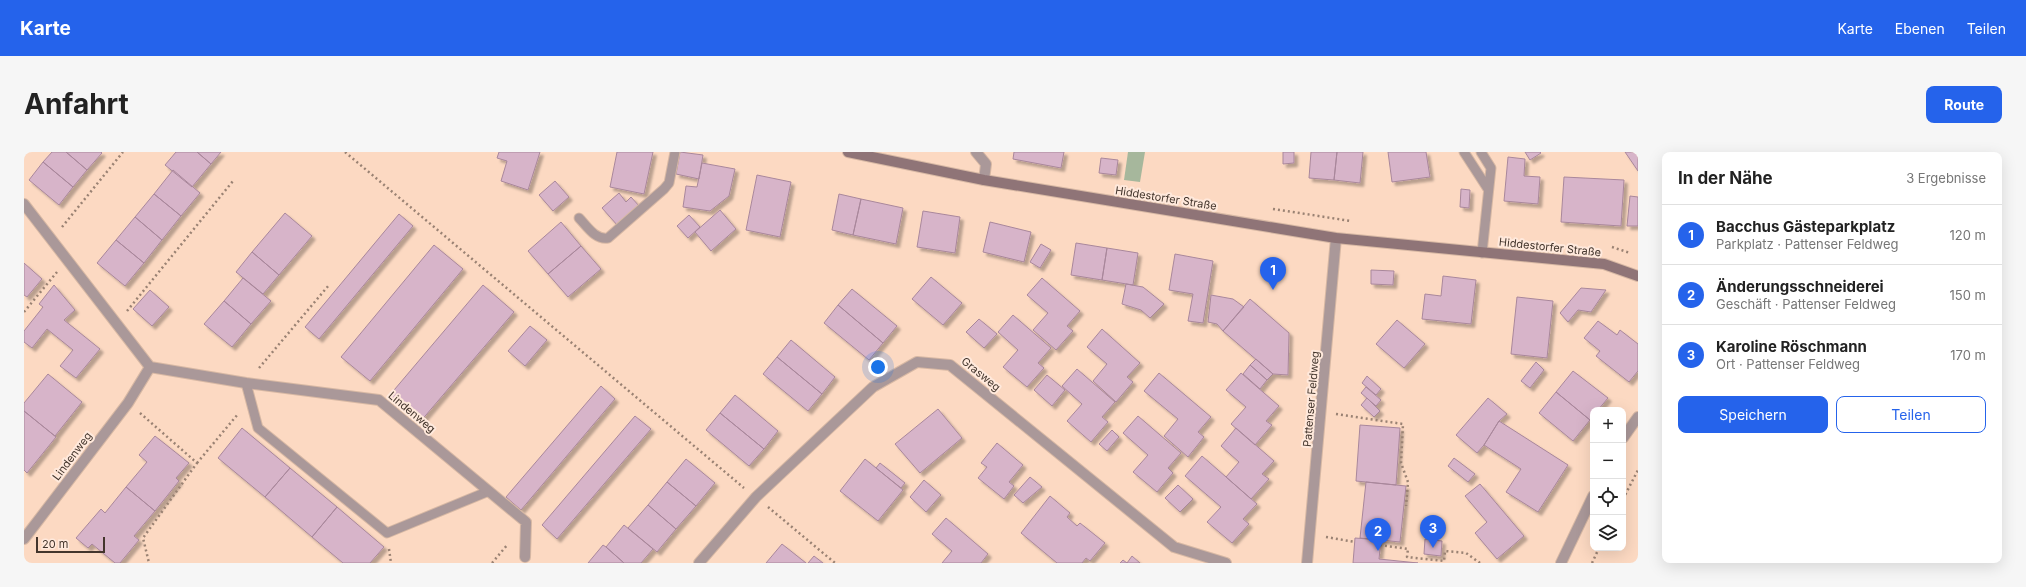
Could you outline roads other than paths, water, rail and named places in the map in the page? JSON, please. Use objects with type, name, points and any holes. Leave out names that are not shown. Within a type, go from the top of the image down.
[{"type":"main road","name":"Hiddestorfer Straße","points":[[848,152],[984,180],[1336,238],[1604,264],[1638,276]]},
{"type":"street","points":[[976,152],[986,164],[984,180]]},
{"type":"street","points":[[24,204],[150,367]]},
{"type":"street","name":"Pattenser Feldweg","points":[[1307,563],[1336,238]]},
{"type":"street","name":"Grasweg","points":[[699,563],[756,497],[873,387],[917,362],[950,365],[1174,547],[1226,563]]},
{"type":"street","name":"Lindenweg","points":[[24,539],[128,403],[150,367],[246,383],[379,400],[526,522],[525,557]]},
{"type":"street","points":[[1626,434],[1638,417]]},
{"type":"street","points":[[1561,563],[1590,502]]},
{"type":"lane","points":[[579,218],[595,235],[600,238],[608,238],[669,183],[675,152]]},
{"type":"lane","points":[[1464,152],[1488,189]]},
{"type":"lane","name":"Hiddestorfer Straße","points":[[1481,152],[1491,168],[1482,253]]},
{"type":"lane","points":[[246,383],[258,428],[387,533],[489,491]]},
{"type":"place","name":"Bacchus Gästeparkplatz","points":[[1273,290]]},
{"type":"place","name":"Karoline Röschmann","points":[[1433,548]]},
{"type":"place","name":"Änderungsschneiderei","points":[[1378,551]]}]
